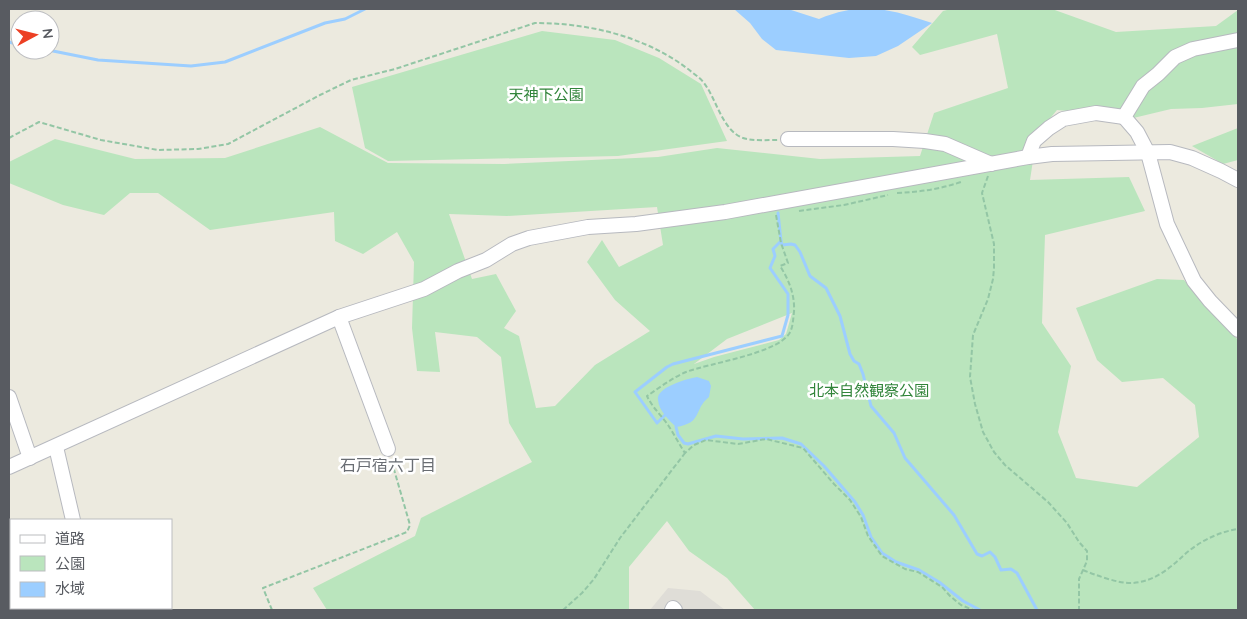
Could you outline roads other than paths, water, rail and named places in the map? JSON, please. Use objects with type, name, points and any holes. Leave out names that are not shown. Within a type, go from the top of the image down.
[{"type":"street","points":[[1124,117],[1143,86],[1175,57],[1193,50],[1238,40]]},
{"type":"street","points":[[1028,156],[1034,141],[1063,119],[1096,112],[1124,117],[1137,132],[1148,153],[1167,224],[1194,281],[1238,330]]},
{"type":"street","points":[[788,139],[893,139],[925,141],[945,144],[990,169]]},
{"type":"street","points":[[9,468],[339,318],[424,289],[458,271],[486,260],[512,244],[530,238],[588,227],[636,224],[725,212],[990,169],[1028,156],[1052,154],[1170,152],[1192,158],[1238,180]]},
{"type":"street","points":[[339,318],[388,449]]},
{"type":"street","points":[[9,397],[30,458]]},
{"type":"street","points":[[56,447],[73,519]]},
{"type":"water","points":[[734,9],[788,9],[819,19],[849,10],[876,9],[932,23],[898,46],[876,56],[849,58],[776,50],[762,39],[750,23]]},
{"type":"water","points":[[697,377],[709,381],[711,386],[709,397],[694,419],[685,425],[676,427],[660,408],[659,395],[673,384]]},
{"type":"waterway","points":[[60,52],[98,60],[191,66],[225,62],[325,23],[345,19],[365,9]]},
{"type":"waterway","points":[[665,415],[657,423],[635,392],[667,367],[782,336],[788,315],[788,294],[770,268],[775,256],[773,249],[781,241],[778,213]]},
{"type":"waterway","points":[[781,241],[782,245],[795,245],[810,276],[826,288],[840,316],[850,354],[854,361],[859,364],[863,374],[871,406],[894,433],[905,458],[954,515],[977,554],[982,556],[990,552],[995,557],[1001,570],[1011,569],[1017,573],[1037,610]]},
{"type":"waterway","points":[[676,427],[678,435],[684,443],[688,444],[716,436],[743,439],[782,438],[801,444],[824,466],[855,502],[863,515],[871,537],[882,553],[896,562],[919,570],[939,582],[963,601],[980,610]]},
{"type":"district","name":"石戸宿六丁目","points":[[388,465]]},
{"type":"park label","name":"天神下公園","points":[[546,95]]},
{"type":"park label","name":"北本自然観察公園","points":[[869,391]]}]
